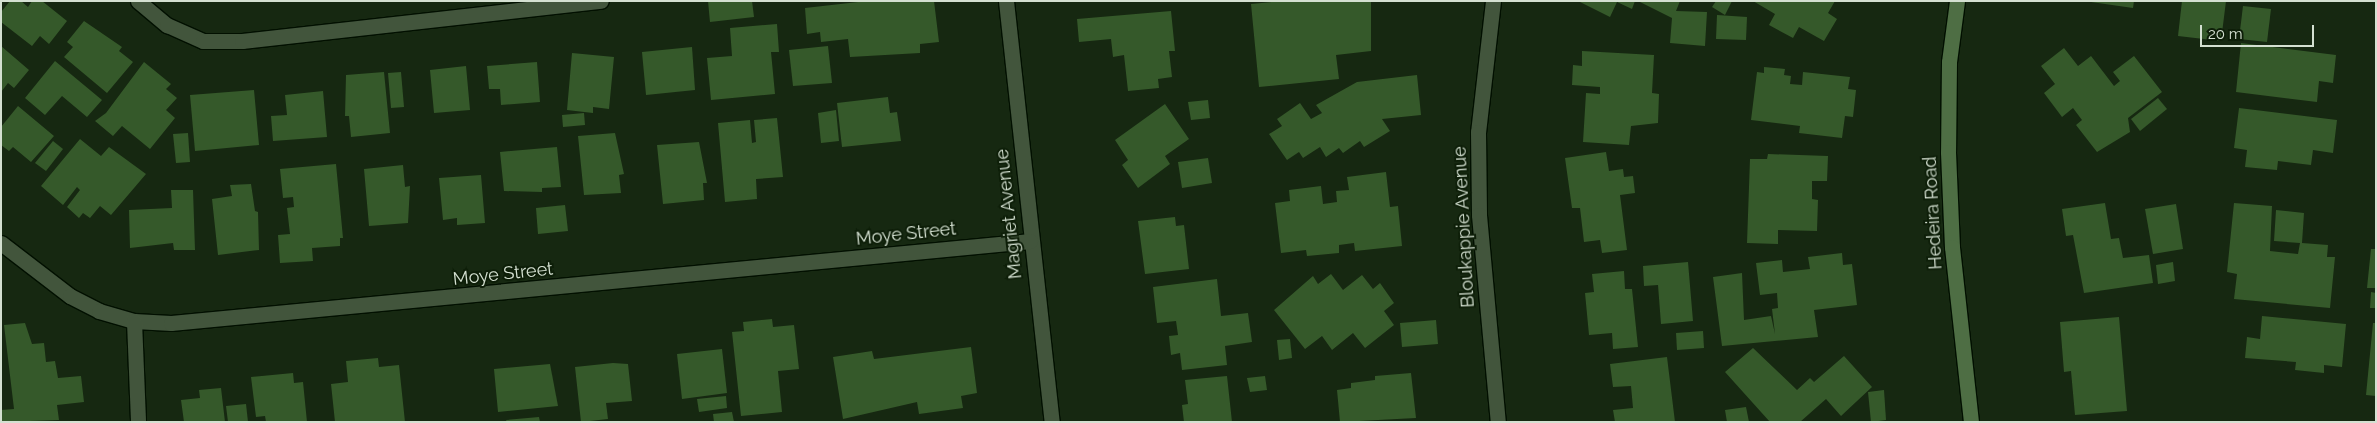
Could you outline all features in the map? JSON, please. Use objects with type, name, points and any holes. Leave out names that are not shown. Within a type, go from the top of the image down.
[{"type":"street","points":[[138,1],[167,26],[203,41],[242,40],[600,1]]},
{"type":"street","name":"Magriet Avenue","points":[[1006,1],[1030,241],[1052,422]]},
{"type":"street","name":"Bloukappie Avenue","points":[[1494,1],[1478,132],[1478,215],[1498,422]]},
{"type":"street","name":"Hedeira Road","points":[[1957,1],[1949,62],[1948,152],[1952,247],[1971,422]]},
{"type":"street","name":"Moye Street","points":[[1,243],[70,296],[99,311],[134,321],[204,321],[1030,241]]},
{"type":"street","points":[[134,321],[138,422]]},
{"type":"building","points":[[10,1],[21,1],[28,7],[32,1],[42,1],[67,21],[49,44],[40,36],[32,46],[1,22],[1,12]]},
{"type":"building","points":[[708,1],[752,1],[754,17],[710,22]]},
{"type":"building","points":[[867,1],[934,1],[939,42],[920,44],[920,53],[850,57],[848,39],[821,42],[820,32],[807,34],[805,8]]},
{"type":"building","points":[[1281,1],[1371,1],[1371,51],[1336,55],[1339,79],[1259,87],[1251,4]]},
{"type":"building","points":[[1578,1],[1635,1],[1632,9],[1617,2],[1610,17]]},
{"type":"building","points":[[1638,1],[1680,1],[1676,11],[1707,12],[1705,46],[1670,43],[1672,18]]},
{"type":"building","points":[[1716,1],[1732,1],[1725,15],[1712,7]]},
{"type":"building","points":[[1753,1],[1835,1],[1828,13],[1837,19],[1824,41],[1799,27],[1793,38],[1769,25],[1775,14]]},
{"type":"building","points":[[2084,1],[2134,1],[2133,8]]},
{"type":"building","points":[[2182,1],[2226,1],[2221,41],[2178,36]]},
{"type":"building","points":[[2243,6],[2271,9],[2267,42],[2239,39]]},
{"type":"building","points":[[1171,11],[1175,51],[1169,51],[1172,77],[1158,79],[1159,88],[1128,91],[1124,55],[1113,57],[1111,39],[1079,42],[1077,19]]},
{"type":"building","points":[[1717,15],[1747,17],[1746,40],[1716,39]]},
{"type":"building","points":[[84,21],[122,47],[119,51],[133,62],[107,93],[64,57],[73,47],[67,42]]},
{"type":"building","points":[[777,24],[779,52],[771,52],[775,94],[711,100],[707,58],[732,56],[730,28]]},
{"type":"building","points":[[2241,43],[2336,55],[2333,83],[2319,81],[2317,102],[2236,92]]},
{"type":"building","points":[[1,46],[29,70],[14,88],[8,83],[1,92]]},
{"type":"building","points":[[828,46],[832,83],[793,86],[789,50]]},
{"type":"building","points":[[692,47],[695,90],[646,95],[642,52]]},
{"type":"building","points":[[2064,48],[2078,66],[2091,56],[2114,86],[2120,81],[2113,72],[2134,56],[2162,92],[2128,118],[2130,132],[2097,152],[2076,125],[2082,120],[2073,108],[2062,117],[2044,93],[2055,84],[2041,66]]},
{"type":"building","points":[[1582,51],[1654,55],[1652,93],[1659,94],[1658,123],[1631,126],[1629,145],[1583,142],[1586,93],[1600,94],[1600,87],[1572,85],[1573,65],[1582,66]]},
{"type":"building","points":[[572,53],[614,57],[609,109],[593,107],[593,113],[567,110]]},
{"type":"building","points":[[55,61],[102,100],[87,117],[62,96],[45,115],[25,98]]},
{"type":"building","points":[[144,62],[171,84],[166,89],[177,98],[166,110],[175,118],[150,149],[122,126],[113,136],[95,121],[106,113]]},
{"type":"building","points":[[537,62],[540,102],[501,105],[500,89],[489,89],[487,66]]},
{"type":"building","points":[[466,66],[470,110],[434,113],[430,70]]},
{"type":"building","points":[[1764,67],[1785,69],[1784,75],[1791,76],[1790,84],[1802,85],[1803,72],[1850,77],[1848,89],[1856,90],[1853,117],[1845,116],[1842,138],[1799,133],[1800,126],[1751,120],[1757,72],[1764,73]]},
{"type":"building","points":[[384,72],[390,133],[351,137],[349,116],[345,116],[346,75]]},
{"type":"building","points":[[401,72],[404,107],[391,108],[388,73]]},
{"type":"building","points":[[1417,75],[1421,115],[1382,119],[1390,131],[1364,147],[1360,141],[1343,153],[1339,148],[1326,157],[1320,147],[1303,158],[1299,152],[1287,160],[1269,134],[1282,126],[1277,119],[1300,103],[1311,119],[1322,113],[1316,105],[1357,82]]},
{"type":"building","points":[[254,90],[259,145],[195,151],[190,95]]},
{"type":"building","points":[[323,91],[327,137],[273,141],[271,116],[287,115],[285,95]]},
{"type":"building","points":[[888,97],[890,113],[897,112],[901,141],[842,147],[837,103]]},
{"type":"building","points":[[2158,98],[2167,109],[2140,131],[2131,119]]},
{"type":"building","points":[[1208,100],[1210,118],[1191,120],[1188,102]]},
{"type":"building","points":[[1165,104],[1189,139],[1165,156],[1170,164],[1138,188],[1122,165],[1128,160],[1115,140]]},
{"type":"building","points":[[18,106],[54,136],[31,162],[13,147],[9,151],[1,145],[1,127]]},
{"type":"building","points":[[2239,108],[2337,120],[2333,153],[2313,150],[2311,165],[2278,161],[2277,170],[2245,167],[2247,150],[2234,148]]},
{"type":"building","points":[[836,110],[839,141],[821,143],[818,113]]},
{"type":"building","points":[[584,113],[585,125],[563,127],[562,115]]},
{"type":"building","points":[[777,118],[783,177],[756,179],[757,199],[725,202],[718,123],[750,120],[752,143],[756,142],[754,120]]},
{"type":"building","points":[[188,133],[190,162],[176,163],[173,134]]},
{"type":"building","points":[[615,133],[624,174],[619,175],[621,193],[584,195],[578,136]]},
{"type":"building","points":[[80,139],[101,156],[109,147],[146,174],[111,215],[100,206],[90,218],[83,213],[79,218],[67,207],[80,190],[77,187],[63,205],[41,186]]},
{"type":"building","points":[[53,141],[63,149],[46,171],[35,163]]},
{"type":"building","points":[[699,142],[707,183],[703,183],[704,200],[663,204],[657,145]]},
{"type":"building","points":[[557,147],[561,187],[542,188],[542,192],[504,191],[500,152]]},
{"type":"building","points":[[1606,152],[1609,171],[1623,169],[1624,177],[1633,176],[1635,193],[1620,195],[1627,250],[1602,253],[1600,240],[1584,242],[1580,208],[1572,208],[1565,158]]},
{"type":"building","points":[[1768,154],[1828,156],[1827,181],[1812,181],[1812,199],[1818,200],[1817,231],[1778,230],[1778,244],[1747,243],[1750,159],[1767,159]]},
{"type":"building","points":[[1208,158],[1212,183],[1182,188],[1178,162]]},
{"type":"building","points":[[336,164],[343,238],[340,238],[340,246],[312,248],[313,261],[280,263],[278,235],[290,234],[287,208],[294,207],[293,197],[283,198],[280,169]]},
{"type":"building","points":[[403,165],[405,187],[410,186],[408,223],[369,226],[364,169]]},
{"type":"building","points":[[1386,172],[1390,207],[1398,206],[1402,246],[1355,251],[1354,243],[1339,245],[1339,253],[1307,256],[1306,250],[1281,253],[1275,203],[1290,201],[1289,190],[1321,186],[1323,204],[1337,202],[1336,191],[1349,190],[1347,177]]},
{"type":"building","points":[[481,175],[485,223],[457,225],[457,218],[443,220],[439,178]]},
{"type":"building","points":[[251,184],[255,211],[258,212],[259,250],[218,255],[212,199],[232,196],[230,185]]},
{"type":"building","points":[[171,190],[193,190],[195,250],[174,250],[173,243],[130,248],[129,210],[172,208]]},
{"type":"building","points":[[2105,203],[2111,239],[2119,238],[2123,258],[2149,255],[2153,283],[2084,293],[2073,235],[2066,236],[2062,209]]},
{"type":"building","points":[[2234,203],[2272,206],[2270,251],[2298,254],[2300,243],[2274,241],[2276,210],[2304,213],[2302,243],[2328,245],[2327,257],[2335,257],[2330,308],[2234,299],[2237,274],[2227,272]]},
{"type":"building","points":[[2176,204],[2183,249],[2153,254],[2145,209]]},
{"type":"building","points":[[565,205],[568,231],[538,234],[536,208]]},
{"type":"building","points":[[1175,217],[1176,226],[1184,225],[1189,269],[1145,274],[1138,221]]},
{"type":"building","points":[[2371,249],[2376,249],[2376,288],[2367,288]]},
{"type":"building","points":[[1842,253],[1843,265],[1852,264],[1857,305],[1814,310],[1818,337],[1722,346],[1713,277],[1742,273],[1744,320],[1771,316],[1775,334],[1772,309],[1778,308],[1777,293],[1760,295],[1756,263],[1782,260],[1783,272],[1810,269],[1808,257]]},
{"type":"building","points":[[1688,262],[1693,321],[1661,324],[1658,285],[1644,286],[1643,266]]},
{"type":"building","points":[[2173,262],[2175,281],[2158,284],[2156,265]]},
{"type":"building","points":[[1624,271],[1625,289],[1632,289],[1638,347],[1613,349],[1612,333],[1589,335],[1585,293],[1594,292],[1592,274]]},
{"type":"building","points":[[1331,274],[1343,290],[1362,275],[1373,289],[1380,283],[1394,303],[1384,311],[1394,325],[1365,348],[1353,333],[1332,350],[1322,336],[1305,349],[1274,310],[1313,276],[1318,284]]},
{"type":"building","points":[[1217,279],[1221,316],[1248,313],[1252,342],[1225,346],[1227,365],[1182,370],[1180,353],[1171,355],[1169,336],[1178,335],[1176,321],[1157,323],[1153,287]]},
{"type":"building","points":[[2371,292],[2376,293],[2376,308],[2370,308]]},
{"type":"building","points":[[2262,316],[2346,324],[2342,367],[2324,365],[2324,373],[2295,370],[2296,362],[2245,358],[2247,337],[2260,339]]},
{"type":"building","points":[[2119,317],[2127,411],[2075,415],[2071,371],[2064,372],[2060,322]]},
{"type":"building","points":[[772,319],[773,327],[794,325],[799,369],[778,371],[782,412],[741,416],[732,332],[744,331],[743,322]]},
{"type":"building","points":[[1436,320],[1438,344],[1402,347],[1400,323]]},
{"type":"building","points":[[25,323],[32,344],[44,343],[46,362],[55,361],[58,378],[81,376],[84,402],[57,405],[59,420],[1,422],[1,410],[14,409],[4,325]]},
{"type":"building","points":[[2373,323],[2376,323],[2376,396],[2366,395]]},
{"type":"building","points":[[1703,331],[1704,348],[1677,350],[1676,333]]},
{"type":"building","points":[[1290,339],[1292,358],[1279,360],[1277,340]]},
{"type":"building","points":[[971,347],[977,393],[961,396],[963,408],[919,414],[917,402],[843,419],[833,357],[872,351],[874,359]]},
{"type":"building","points":[[1753,348],[1797,390],[1810,378],[1814,382],[1844,356],[1872,387],[1841,416],[1826,399],[1800,422],[1770,422],[1725,372]]},
{"type":"building","points":[[722,349],[727,393],[682,399],[677,354]]},
{"type":"building","points":[[1667,357],[1675,422],[1615,422],[1613,410],[1633,408],[1631,386],[1613,387],[1610,364]]},
{"type":"building","points":[[378,358],[379,367],[399,365],[405,422],[335,422],[331,384],[348,382],[346,361]]},
{"type":"building","points":[[613,363],[628,364],[632,401],[606,403],[608,419],[581,422],[575,367]]},
{"type":"building","points":[[550,364],[558,406],[498,412],[494,369]]},
{"type":"building","points":[[293,373],[294,383],[303,382],[307,422],[266,422],[265,416],[256,417],[251,377]]},
{"type":"building","points":[[1411,373],[1416,418],[1340,422],[1337,390],[1351,388],[1351,383],[1375,380],[1375,376]]},
{"type":"building","points":[[1227,376],[1232,422],[1184,422],[1182,405],[1188,404],[1185,380]]},
{"type":"building","points":[[1265,376],[1267,390],[1250,392],[1247,378]]},
{"type":"building","points":[[221,388],[225,422],[184,422],[181,400],[200,398],[199,390]]},
{"type":"building","points":[[1884,390],[1886,420],[1871,422],[1868,392]]},
{"type":"building","points":[[726,396],[727,408],[699,412],[697,399]]},
{"type":"building","points":[[246,404],[248,422],[228,422],[226,406]]},
{"type":"building","points":[[1746,407],[1749,422],[1727,422],[1725,410]]},
{"type":"building","points":[[732,412],[734,422],[714,422],[713,414]]},
{"type":"building","points":[[539,417],[540,422],[507,422],[506,420]]}]
